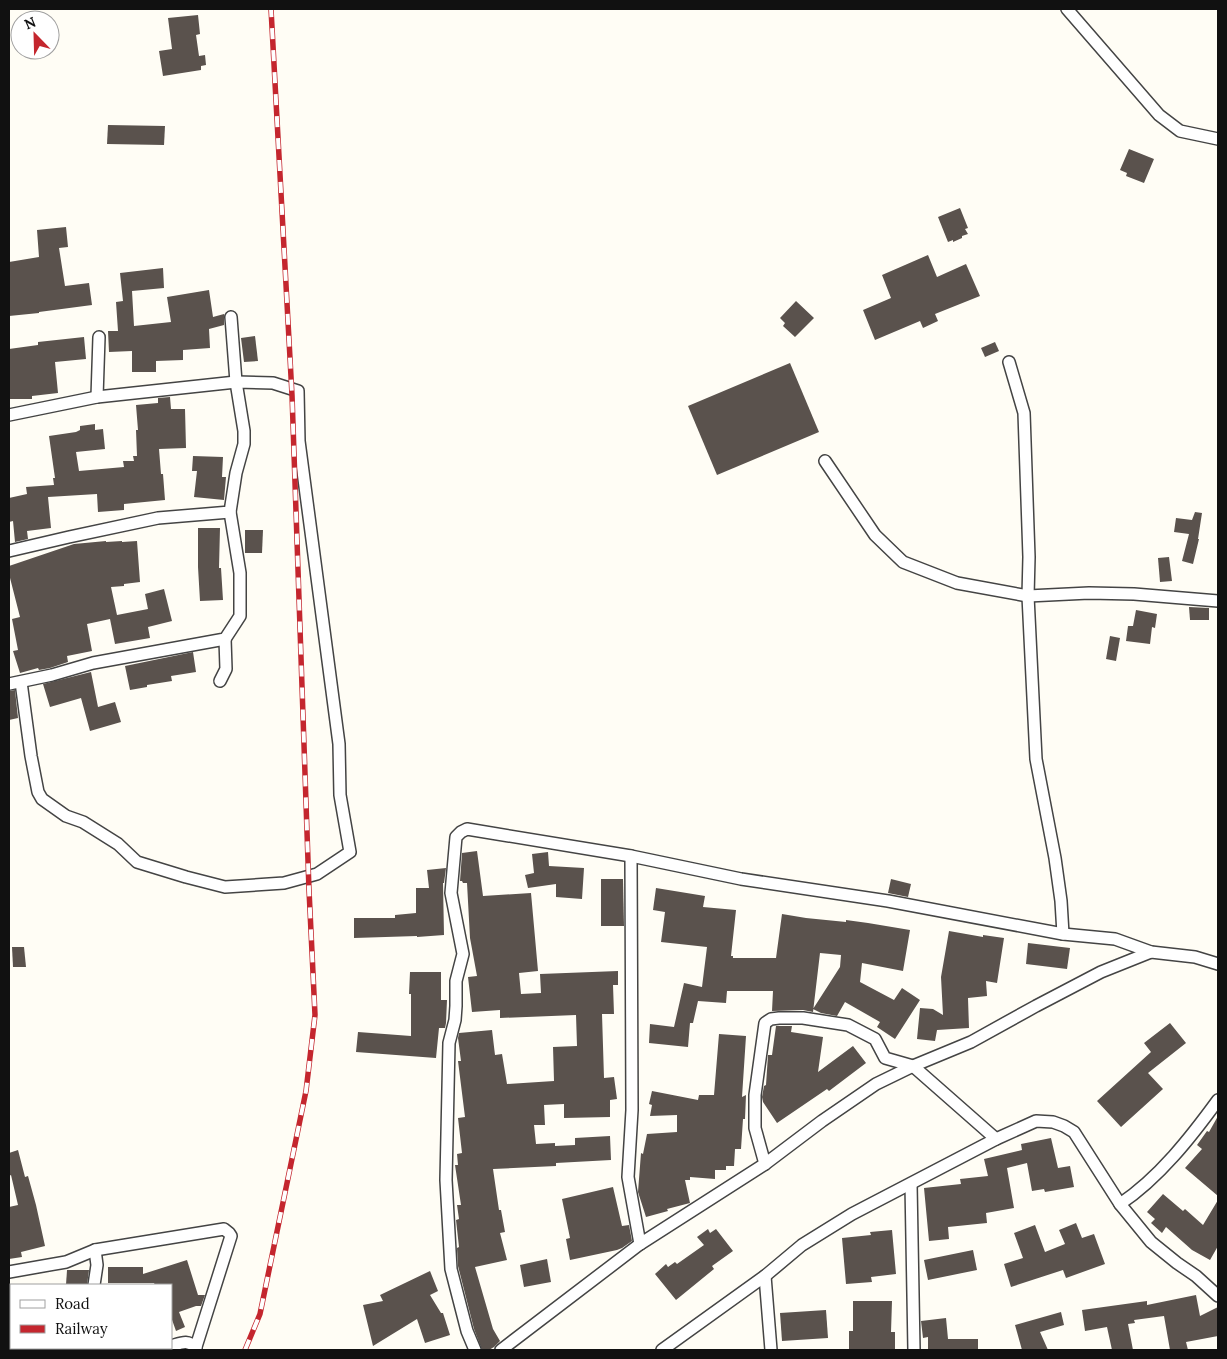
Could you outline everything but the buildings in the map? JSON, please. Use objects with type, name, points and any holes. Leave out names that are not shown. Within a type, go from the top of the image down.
[{"type":"street","points":[[1067,9],[1159,115],[1180,131],[1218,138]]},
{"type":"street","points":[[220,681],[226,669],[225,639],[240,616],[240,572],[230,512],[236,473],[244,444],[244,432],[236,382],[232,317]]},
{"type":"street","points":[[97,397],[100,337]]},
{"type":"street","points":[[1009,362],[1024,413],[1029,556],[1028,596],[1036,759],[1055,858],[1063,934]]},
{"type":"street","points":[[9,415],[97,397],[236,382],[273,383],[298,391],[299,441],[339,744],[340,795],[350,852],[317,874],[284,883],[225,887],[137,862],[118,844],[82,822],[66,816],[42,799],[38,792],[31,756],[21,682]]},
{"type":"street","points":[[824,461],[875,535],[903,562],[957,584],[1028,596],[1098,593],[1218,600]]},
{"type":"street","points":[[9,552],[158,518],[230,512]]},
{"type":"street","points":[[9,684],[52,675],[93,662],[225,639]]},
{"type":"street","points":[[476,1350],[467,1332],[451,1269],[446,1180],[449,1043],[455,1020],[456,980],[463,954],[451,893],[456,837],[461,832],[467,829],[631,856],[742,879],[888,901],[1063,934],[1115,939],[1151,952],[1195,957],[1218,964]]},
{"type":"street","points":[[631,856],[632,1110],[628,1177],[640,1244]]},
{"type":"street","points":[[501,1350],[640,1244],[765,1164],[822,1121],[876,1084],[913,1066],[971,1042],[1101,972],[1151,952]]},
{"type":"street","points":[[765,1164],[755,1128],[755,1095],[765,1023],[771,1019],[780,1018],[803,1018],[848,1025],[874,1039],[886,1058],[913,1066],[996,1139]]},
{"type":"street","points":[[1120,1204],[1138,1192],[1169,1161],[1218,1100]]},
{"type":"street","points":[[662,1350],[765,1276],[802,1245],[852,1214],[996,1139],[1036,1122],[1053,1122],[1074,1132],[1120,1204],[1151,1242],[1196,1276],[1218,1296]]},
{"type":"street","points":[[911,1184],[914,1350]]},
{"type":"street","points":[[9,1272],[66,1262],[95,1250],[224,1230],[229,1232],[231,1236],[196,1349],[188,1342],[172,1346]]},
{"type":"street","points":[[94,1284],[97,1265],[95,1250]]},
{"type":"street","points":[[765,1276],[771,1350]]},
{"type":"railway","points":[[245,1350],[260,1314],[306,1091],[315,1015],[292,395],[271,9]]}]
